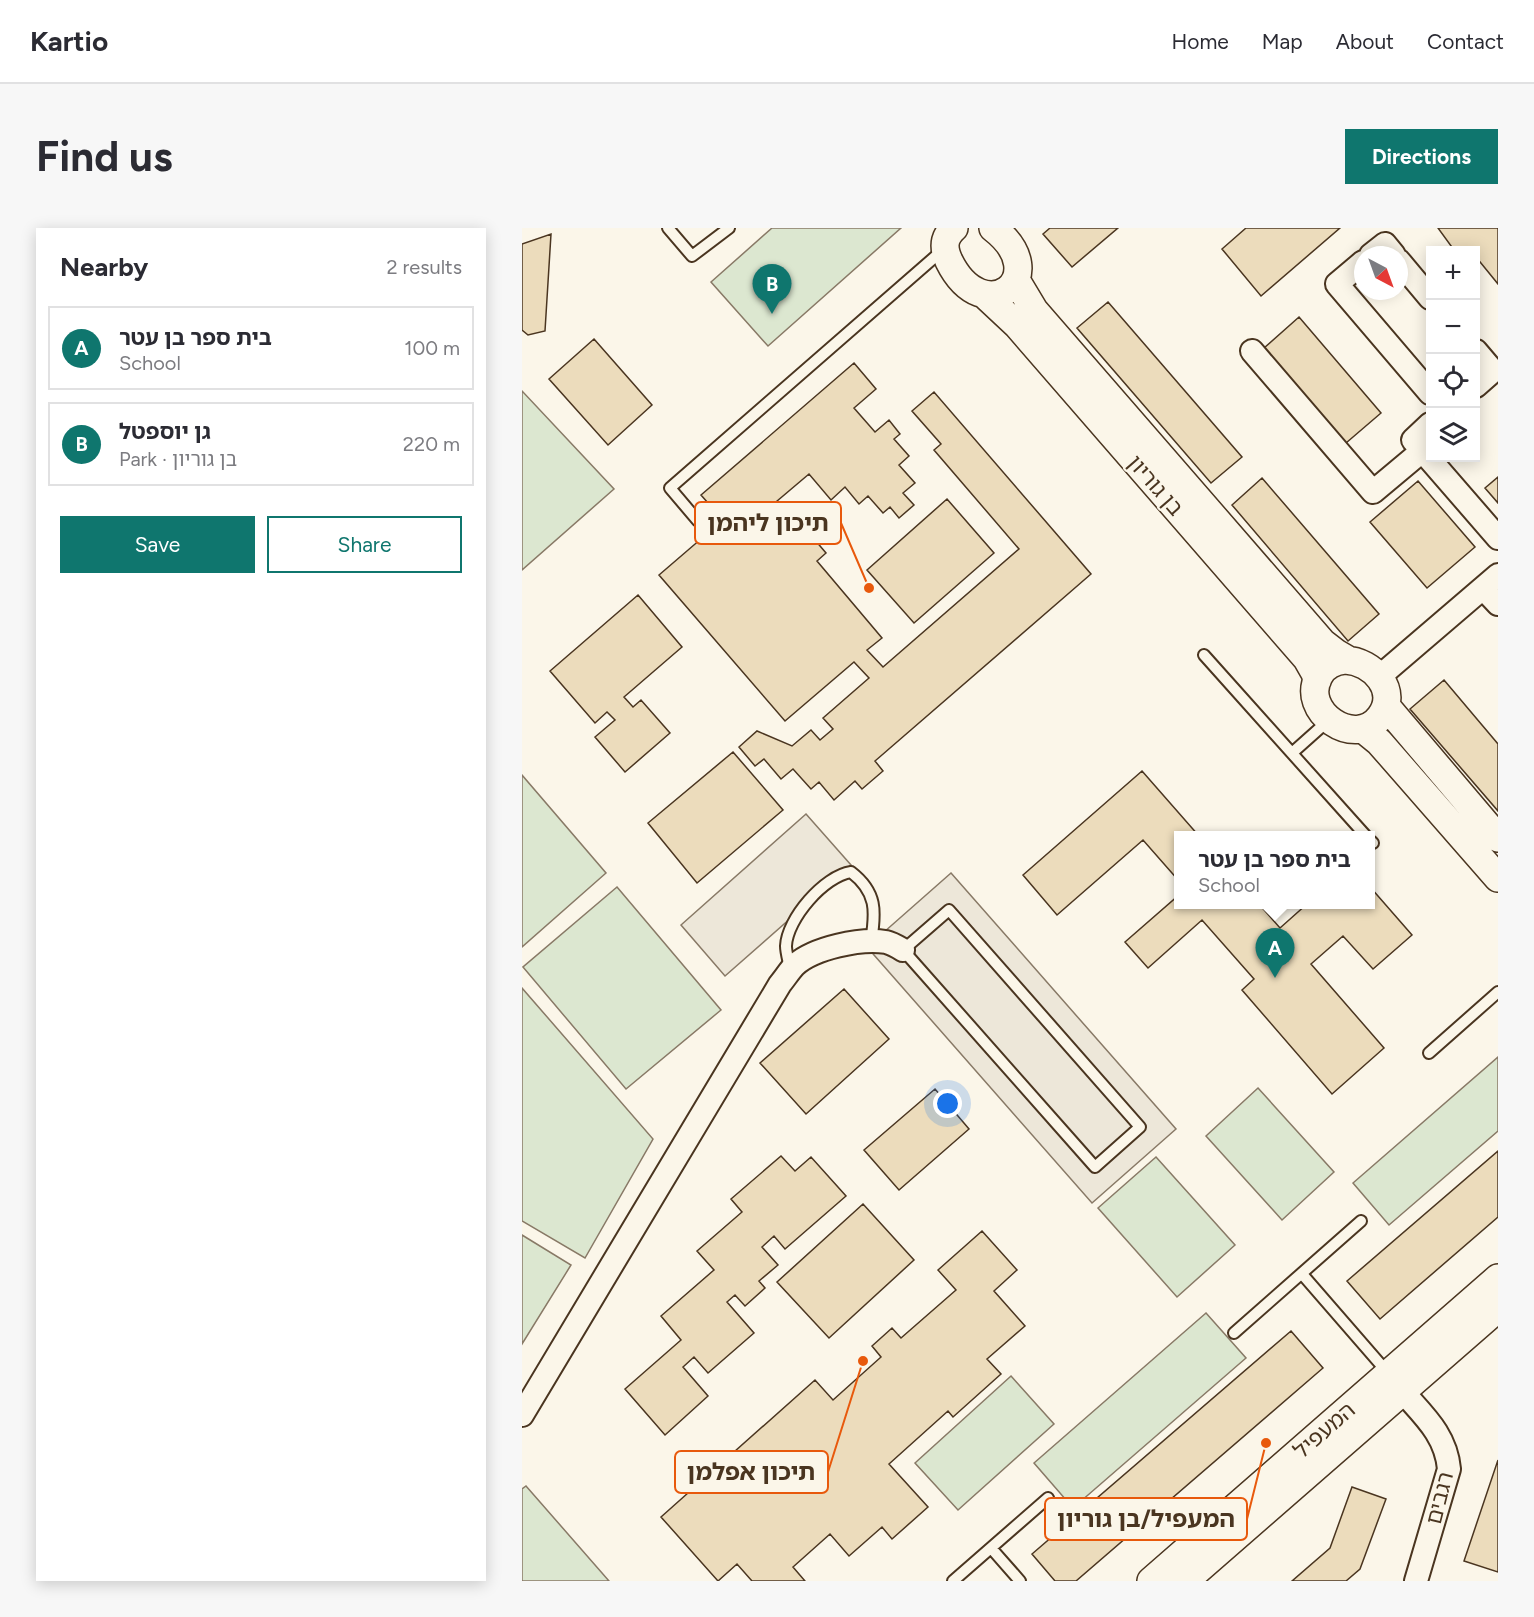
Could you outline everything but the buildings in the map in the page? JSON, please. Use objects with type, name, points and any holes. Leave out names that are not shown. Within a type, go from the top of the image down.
[{"type":"street","points":[[986,296],[997,296],[1005,292],[1016,280],[1019,271],[1015,253],[996,229]]},
{"type":"street","name":"בן גוריון","points":[[944,238],[951,266],[958,275],[972,289],[986,296],[1017,325],[1307,658],[1317,681]]},
{"type":"street","points":[[1354,269],[1336,284],[1426,387]]},
{"type":"street","points":[[1408,271],[1426,292]]},
{"type":"street","name":"בן גוריון","points":[[1016,280],[1034,310],[1316,635],[1329,649],[1348,660]]},
{"type":"street","points":[[1252,351],[1373,492],[1422,451]]},
{"type":"street","points":[[1480,356],[1493,371],[1480,382]]},
{"type":"street","points":[[1426,428],[1413,440],[1498,538]]},
{"type":"street","points":[[1379,676],[1490,581],[1498,604]]},
{"type":"street","points":[[1348,660],[1364,664],[1379,676],[1386,689],[1386,706],[1374,723],[1363,729],[1345,729],[1329,720],[1315,699],[1317,681],[1323,670],[1330,664],[1348,660]]},
{"type":"street","points":[[1386,706],[1498,838]]},
{"type":"street","points":[[1363,729],[1379,742],[1498,878]]},
{"type":"street","points":[[522,1415],[780,984],[790,971],[810,955],[832,947],[887,942],[903,950]]},
{"type":"street","name":"המעפיל","points":[[1185,1581],[1396,1383],[1498,1278]]},
{"type":"street","name":"המעפיל","points":[[1151,1581],[1396,1383],[1498,1308]]},
{"type":"street","name":"רגבים","points":[[1396,1383],[1433,1427],[1448,1453],[1449,1469],[1416,1581]]},
{"type":"lane","points":[[668,228],[692,256],[729,228]]},
{"type":"lane","points":[[698,521],[670,489],[944,238]]},
{"type":"lane","points":[[1204,655],[1362,831]]},
{"type":"lane","points":[[1292,753],[1329,720]]},
{"type":"lane","points":[[790,971],[786,945],[799,910],[842,873],[850,872],[862,880],[871,895],[875,911],[872,942]]},
{"type":"lane","points":[[949,910],[1140,1127],[1095,1167],[903,950],[949,910]]},
{"type":"lane","points":[[1429,1053],[1498,992]]},
{"type":"lane","points":[[1234,1333],[1361,1221]]},
{"type":"lane","points":[[1302,1274],[1396,1383]]},
{"type":"lane","points":[[953,1581],[1047,1498]]},
{"type":"lane","points":[[991,1548],[1020,1581]]},
{"type":"green space","points":[[772,228],[901,228],[768,346],[711,282]]},
{"type":"green space","points":[[522,391],[614,489],[522,570]]},
{"type":"green space","points":[[522,775],[606,873],[522,947]]},
{"type":"green space","points":[[617,887],[721,1010],[626,1089],[523,967]]},
{"type":"green space","points":[[522,988],[653,1139],[585,1258],[522,1221]]},
{"type":"green space","points":[[1498,1057],[1498,1131],[1389,1225],[1353,1183]]},
{"type":"green space","points":[[1258,1088],[1334,1172],[1282,1220],[1206,1136]]},
{"type":"green space","points":[[1156,1157],[1235,1245],[1177,1297],[1098,1208]]},
{"type":"green space","points":[[522,1235],[571,1265],[522,1344]]},
{"type":"green space","points":[[1206,1313],[1246,1358],[1073,1508],[1034,1463]]},
{"type":"green space","points":[[1011,1376],[1054,1424],[958,1510],[915,1463]]},
{"type":"green space","points":[[526,1486],[609,1581],[522,1581],[522,1489]]},
{"type":"shaded area","points":[[806,814],[851,865],[725,976],[681,925]]},
{"type":"shaded area","points":[[951,873],[1176,1129],[1092,1203],[867,947]]},
{"type":"place","name":"גן יוספטל","points":[[772,314]]},
{"type":"place","name":"תיכון ליהמן","points":[[869,588]]},
{"type":"place","name":"בית ספר בן עטר","points":[[1275,978]]},
{"type":"place","name":"תיכון אפלמן","points":[[863,1361]]},
{"type":"place","name":"המעפיל/בן גוריון","points":[[1266,1443]]}]
